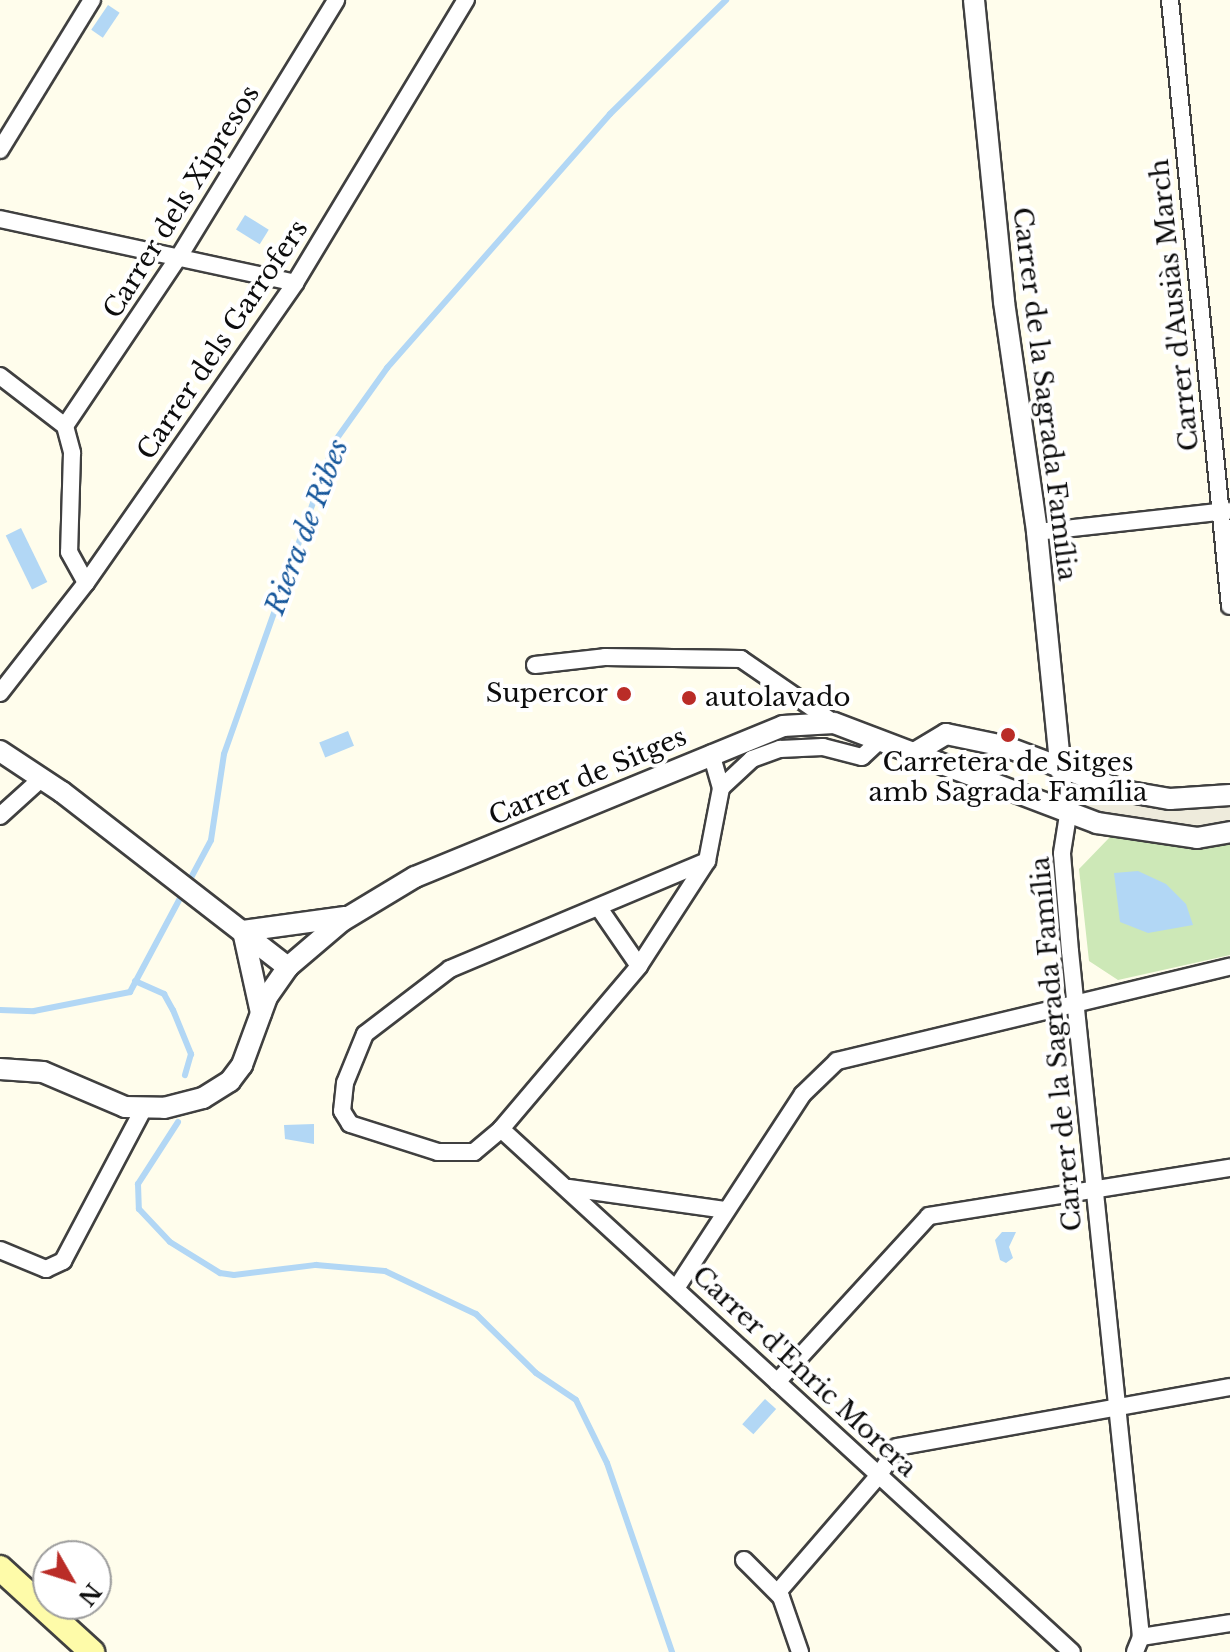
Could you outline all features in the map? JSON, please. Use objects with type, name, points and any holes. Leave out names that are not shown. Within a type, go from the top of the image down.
[{"type":"main road","points":[[0,1568],[92,1652]]},
{"type":"street","points":[[0,150],[92,0]]},
{"type":"street","name":"Carrer dels Xipresos","points":[[65,426],[180,255],[336,0]]},
{"type":"street","name":"Carrer dels Garrofers","points":[[0,693],[86,583],[295,283],[466,0]]},
{"type":"street","name":"Carrer de la Sagrada Família","points":[[974,0],[1004,302],[1037,532],[1068,815],[1062,854],[1075,1005],[1119,1405],[1138,1644]]},
{"type":"street","name":"Carrer d'Ausiàs March","points":[[1170,0],[1225,511],[1230,606]]},
{"type":"street","points":[[0,219],[180,255],[295,283]]},
{"type":"street","points":[[0,376],[65,426],[72,453],[69,552],[86,583]]},
{"type":"street","points":[[1037,532],[1225,511]]},
{"type":"street","points":[[535,665],[605,657],[741,659],[834,723]]},
{"type":"street","name":"Carrer de Sitges","points":[[347,918],[415,877],[783,726],[834,723],[916,752],[1068,815],[1197,838],[1230,832]]},
{"type":"street","points":[[916,752],[946,734],[1004,746],[1061,771],[1124,791],[1170,799],[1230,795]]},
{"type":"street","points":[[721,788],[752,759],[780,749],[823,747],[862,757],[881,739]]},
{"type":"street","points":[[0,751],[68,797],[288,967]]},
{"type":"street","points":[[707,861],[450,969],[365,1034],[358,1048],[342,1111],[350,1124],[438,1152],[474,1152],[501,1129],[639,966],[707,861],[721,788],[711,753]]},
{"type":"street","points":[[0,816],[41,779]]},
{"type":"street","points":[[599,908],[639,966]]},
{"type":"street","points":[[243,931],[347,918]]},
{"type":"street","points":[[0,1069],[43,1072],[106,1101],[144,1108],[183,1106],[223,1086],[242,1065],[261,1013],[288,967],[347,918]]},
{"type":"street","points":[[243,931],[261,1013]]},
{"type":"street","points":[[677,1287],[704,1252],[726,1210],[803,1094],[837,1061],[1230,967]]},
{"type":"street","points":[[0,1250],[46,1269],[63,1261],[144,1108]]},
{"type":"street","name":"Carrer d'Enric Morera","points":[[501,1129],[569,1188],[1072,1652]]},
{"type":"street","points":[[777,1382],[929,1216],[1230,1168]]},
{"type":"street","points":[[569,1188],[726,1210]]},
{"type":"street","points":[[778,1592],[879,1475],[897,1447],[1230,1387]]},
{"type":"street","points":[[744,1560],[778,1592],[800,1652]]},
{"type":"street","points":[[1138,1644],[1230,1623]]},
{"type":"green space","points":[[1110,837],[1172,846],[1230,843],[1230,955],[1118,980],[1089,961],[1079,869]]},
{"type":"shaded area","points":[[1077,783],[1230,802],[1230,823],[1170,826],[1108,815],[1077,803],[1073,788]]},
{"type":"water","points":[[108,5],[120,13],[103,38],[91,30]]},
{"type":"water","points":[[245,215],[269,230],[260,244],[236,229]]},
{"type":"water","points":[[21,528],[47,582],[32,589],[6,535]]},
{"type":"water","points":[[348,731],[354,746],[325,757],[319,743]]},
{"type":"water","points":[[1138,871],[1166,884],[1186,904],[1193,925],[1148,933],[1120,922],[1114,873]]},
{"type":"water","points":[[314,1124],[314,1144],[285,1139],[284,1125]]},
{"type":"water","points":[[1002,1232],[1016,1232],[1009,1247],[1013,1258],[1006,1263],[1000,1260],[995,1240]]},
{"type":"water","points":[[765,1399],[776,1409],[753,1434],[742,1424]]},
{"type":"waterway","name":"Riera de Ribes","points":[[0,1010],[34,1011],[130,992],[211,840],[224,754],[335,441],[387,368],[610,114],[726,0]]},
{"type":"waterway","points":[[135,981],[164,994],[173,1010],[191,1054],[185,1075]]},
{"type":"waterway","points":[[178,1122],[138,1184],[139,1209],[170,1242],[220,1273],[234,1275],[316,1265],[385,1271],[476,1314],[536,1373],[576,1400],[607,1463],[672,1652]]},
{"type":"place","name":"Supercor","points":[[624,694]]},
{"type":"place","name":"autolavado","points":[[689,698]]},
{"type":"place","name":"Carretera de Sitges amb Sagrada Família","points":[[1008,735]]}]
